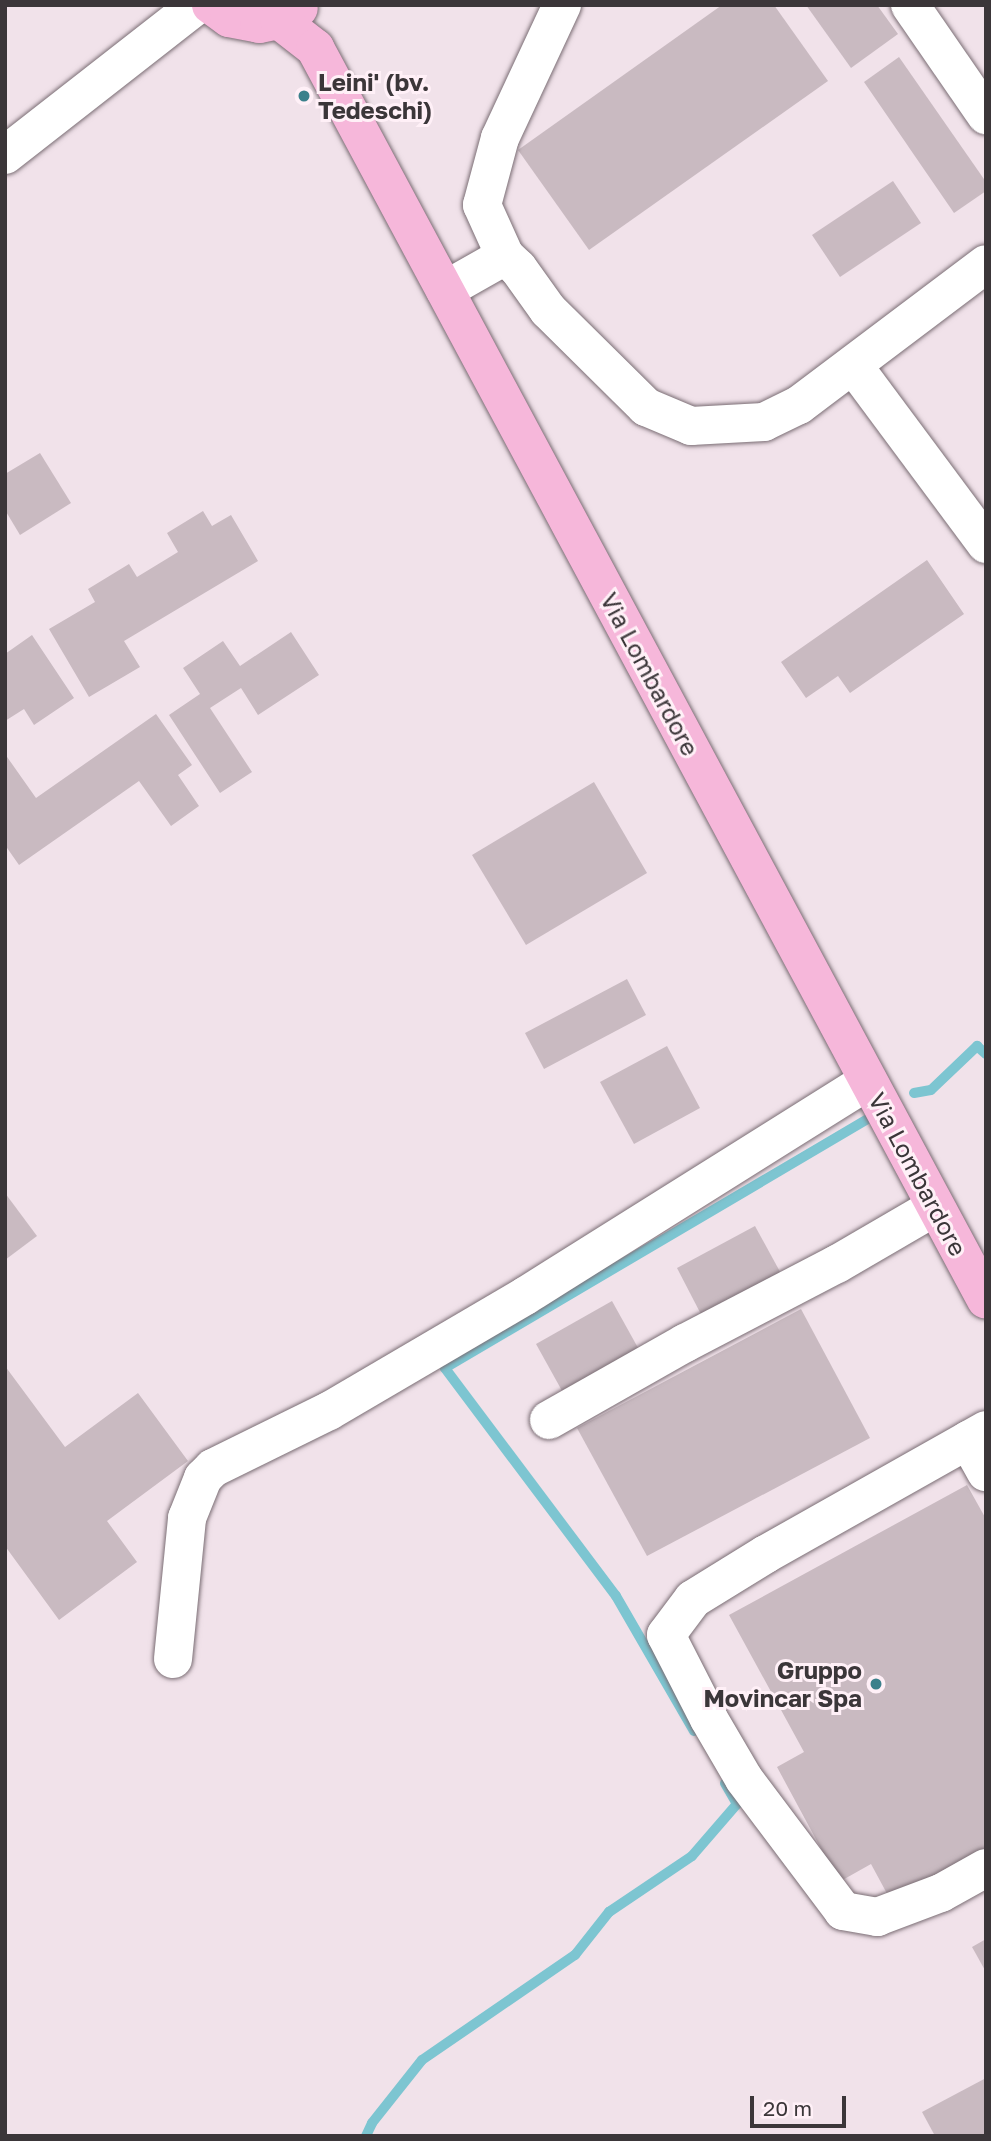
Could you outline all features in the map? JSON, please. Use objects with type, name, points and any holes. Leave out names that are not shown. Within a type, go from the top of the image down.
[{"type":"main road","points":[[211,5],[229,18],[259,24],[291,13]]},
{"type":"main road","name":"Via Lombardore","points":[[313,5],[315,48]]},
{"type":"main road","name":"Via Lombardore","points":[[291,13],[315,48],[986,1300]]},
{"type":"street","points":[[5,155],[197,5]]},
{"type":"street","points":[[562,5],[500,138],[482,205],[505,256],[548,310],[646,407],[691,426],[764,422],[799,405],[986,264]]},
{"type":"street","points":[[910,5],[986,115]]},
{"type":"street","points":[[444,290],[505,256]]},
{"type":"street","points":[[853,365],[986,544]]},
{"type":"street","points":[[173,1659],[187,1518],[203,1478],[213,1468],[329,1411],[525,1296],[868,1081]]},
{"type":"street","points":[[549,1420],[685,1343],[837,1264],[935,1206]]},
{"type":"street","points":[[980,1447],[692,1599],[666,1635],[709,1719],[744,1779],[843,1911],[877,1917],[941,1893],[986,1868]]},
{"type":"building","points":[[722,5],[774,5],[828,81],[589,250],[518,150]]},
{"type":"building","points":[[806,5],[877,5],[898,34],[851,68]]},
{"type":"building","points":[[899,57],[986,182],[986,191],[954,213],[864,82]]},
{"type":"building","points":[[893,181],[921,223],[840,277],[812,235]]},
{"type":"building","points":[[40,453],[71,503],[20,535],[5,510],[5,474]]},
{"type":"building","points":[[203,511],[212,526],[231,515],[258,561],[124,641],[140,667],[89,697],[49,629],[95,602],[88,589],[129,564],[137,577],[178,552],[167,533]]},
{"type":"building","points":[[927,560],[964,614],[850,693],[838,676],[806,698],[781,662]]},
{"type":"building","points":[[291,632],[319,675],[258,715],[241,688],[210,708],[252,772],[220,793],[169,715],[200,694],[183,668],[223,641],[240,666]]},
{"type":"building","points":[[32,635],[74,698],[34,725],[24,709],[5,721],[5,654]]},
{"type":"building","points":[[156,714],[192,765],[178,775],[199,806],[171,826],[139,781],[19,865],[5,845],[5,754],[36,798]]},
{"type":"building","points":[[594,782],[647,873],[526,945],[472,855]]},
{"type":"building","points":[[627,979],[646,1015],[544,1069],[525,1033]]},
{"type":"building","points":[[667,1046],[700,1108],[634,1144],[600,1082]]},
{"type":"building","points":[[5,1193],[37,1236],[5,1260]]},
{"type":"building","points":[[755,1226],[784,1279],[705,1322],[677,1268]]},
{"type":"building","points":[[612,1301],[642,1355],[566,1398],[536,1344]]},
{"type":"building","points":[[801,1309],[870,1438],[647,1556],[577,1428]]},
{"type":"building","points":[[5,1366],[65,1447],[138,1393],[188,1461],[107,1521],[137,1562],[59,1620],[5,1546]]},
{"type":"building","name":"Gruppo Movincar Spa","points":[[967,1485],[986,1519],[986,1849],[891,1901],[871,1864],[839,1882],[777,1767],[804,1752],[729,1615]]},
{"type":"building","points":[[986,1939],[986,1972],[972,1947]]},
{"type":"building","points":[[986,2078],[986,2136],[935,2136],[922,2112]]},
{"type":"waterway","points":[[914,1093],[931,1090],[977,1046],[986,1054]]},
{"type":"waterway","points":[[694,1731],[616,1596],[445,1368],[866,1120]]},
{"type":"waterway","points":[[366,2136],[372,2123],[422,2060],[575,1955],[609,1912],[692,1856],[737,1804],[725,1783]]},
{"type":"place","name":"Leini' (bv. Tedeschi)","points":[[304,96]]},
{"type":"place","name":"Gruppo Movincar Spa","points":[[876,1684]]}]
